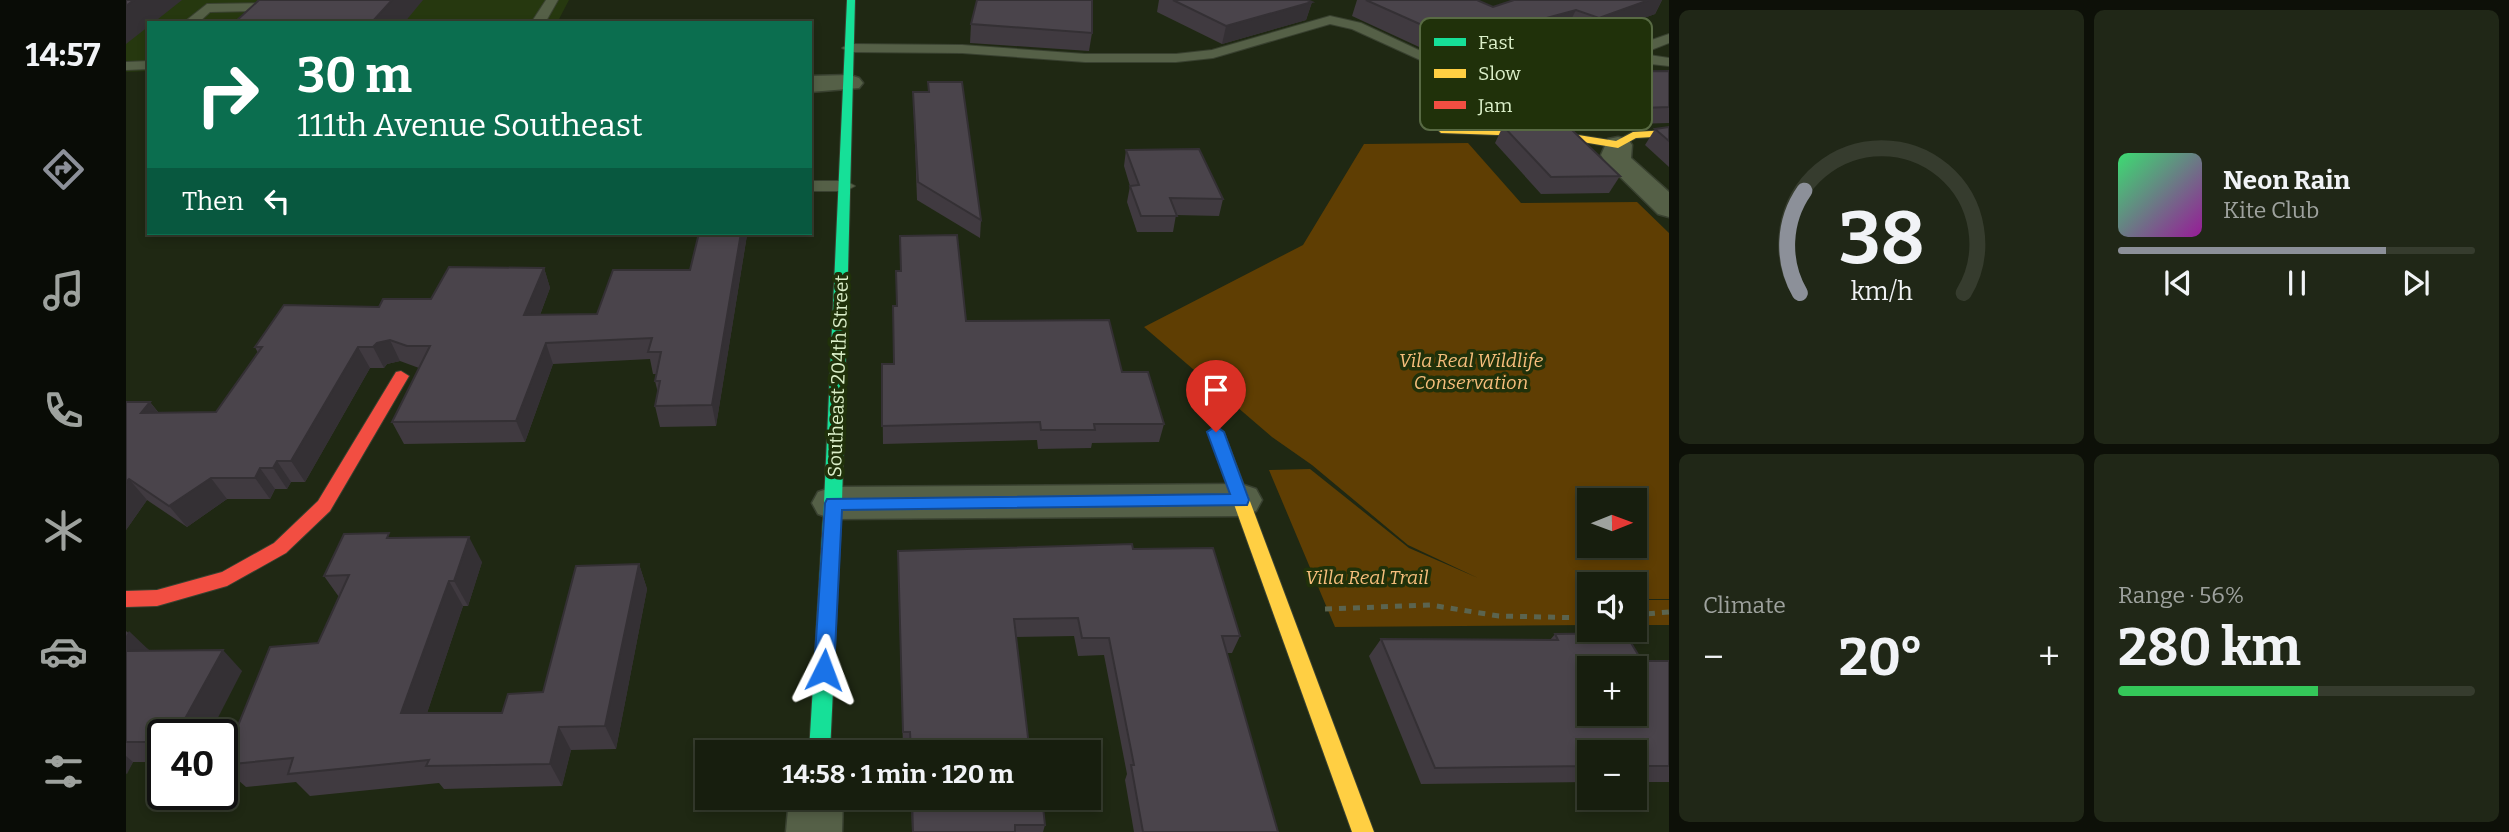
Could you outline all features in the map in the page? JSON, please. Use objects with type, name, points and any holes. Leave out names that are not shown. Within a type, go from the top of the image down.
[{"type":"street","name":"Southeast 204th Street","points":[[820,740],[833,503],[851,0]]},
{"type":"street","points":[[812,84],[850,83]]},
{"type":"street","points":[[1445,131],[1533,131],[1583,137],[1618,145]]},
{"type":"street","points":[[1669,133],[1633,135],[1618,145],[1615,155],[1620,163],[1669,208]]},
{"type":"street","points":[[126,599],[157,598],[227,578],[280,548],[324,506],[401,376]]},
{"type":"street","points":[[1216,432],[1363,832]]},
{"type":"street","points":[[833,503],[1241,500]]},
{"type":"street","points":[[814,832],[815,810]]},
{"type":"lane","points":[[539,21],[552,0]]},
{"type":"lane","points":[[192,21],[207,8],[272,7],[257,21]]},
{"type":"lane","points":[[849,48],[962,48],[1085,58],[1176,58],[1213,54],[1330,20],[1356,26],[1420,56]]},
{"type":"lane","points":[[1652,44],[1669,38]]},
{"type":"lane","points":[[812,186],[846,186]]},
{"type":"path","points":[[1281,611],[1430,605],[1499,616],[1577,618]]},
{"type":"path","points":[[1647,614],[1669,612]]},
{"type":"shaded area","points":[[126,0],[569,0],[558,21],[147,21],[147,71],[126,72]]},
{"type":"green space","name":"Vila Real Wildlife Conservation","points":[[1468,143],[1521,203],[1637,202],[1669,233],[1669,599],[1647,599],[1647,572],[1577,572],[1577,625],[1335,627],[1269,470],[1310,469],[1409,548],[1478,578],[1408,545],[1312,465],[1272,437],[1144,327],[1303,245],[1364,144]]},
{"type":"green space","points":[[1647,600],[1669,600],[1669,625],[1647,625]]},
{"type":"building","points":[[259,0],[392,0],[373,21],[236,21]]},
{"type":"building","points":[[977,0],[1092,0],[1092,33],[971,24]]},
{"type":"building","points":[[1173,0],[1307,0],[1312,2],[1226,26]]},
{"type":"building","points":[[1366,0],[1477,0],[1493,7],[1514,0],[1649,0],[1599,18],[1576,10],[1546,18],[1420,18],[1420,24]]},
{"type":"building","points":[[1652,71],[1669,71],[1669,107],[1652,108]]},
{"type":"building","points":[[928,82],[962,82],[981,220],[918,182],[913,92],[929,92]]},
{"type":"building","points":[[1669,127],[1669,141],[1655,129]]},
{"type":"building","points":[[1507,130],[1572,130],[1620,176],[1551,177]]},
{"type":"building","points":[[1199,149],[1223,199],[1170,198],[1177,216],[1141,216],[1130,186],[1139,185],[1126,150]]},
{"type":"building","points":[[699,235],[741,235],[712,405],[655,406],[660,381],[655,381],[661,352],[648,352],[652,338],[546,343],[516,421],[392,422],[430,346],[407,346],[390,340],[377,343],[373,347],[358,347],[291,461],[277,461],[273,468],[260,468],[255,478],[211,478],[169,506],[129,479],[126,482],[126,402],[150,402],[141,413],[216,412],[262,347],[255,347],[284,305],[379,307],[383,299],[431,299],[449,267],[544,268],[524,315],[597,314],[613,270],[690,270]]},
{"type":"building","points":[[957,235],[966,321],[1109,320],[1122,372],[1148,372],[1164,424],[1094,424],[1095,430],[1041,430],[1040,422],[882,426],[882,364],[894,364],[893,306],[897,306],[896,271],[901,271],[900,236]]},
{"type":"building","points":[[389,533],[387,538],[469,537],[454,581],[449,581],[401,713],[502,713],[508,694],[543,692],[576,566],[639,564],[605,726],[559,727],[550,764],[426,766],[429,760],[288,774],[293,758],[238,763],[238,726],[270,647],[318,643],[349,575],[324,576],[344,534]]},
{"type":"building","points":[[1132,544],[1133,549],[1213,548],[1240,636],[1222,636],[1278,832],[1143,832],[1131,765],[1134,765],[1109,638],[1082,638],[1078,618],[1014,619],[1028,740],[910,740],[910,732],[903,732],[898,551]]},
{"type":"building","points":[[1555,634],[1577,634],[1577,642],[1630,642],[1639,656],[1577,656],[1577,726],[1647,726],[1647,661],[1669,661],[1669,766],[1647,766],[1647,740],[1577,740],[1577,766],[1435,768],[1381,639],[1558,640]]},
{"type":"building","points":[[223,650],[185,719],[147,719],[147,742],[126,742],[126,651]]},
{"type":"building","points":[[912,810],[1043,810],[1045,825],[1015,825],[1015,832],[913,832]]},
{"type":"traffic: fast","points":[[820,740],[833,503],[851,0]]},
{"type":"traffic: slow","points":[[1445,131],[1553,134],[1618,145],[1633,135],[1669,133]]},
{"type":"traffic: slow","points":[[1216,432],[1363,832]]},
{"type":"traffic: jam","points":[[126,599],[157,598],[227,578],[280,548],[324,506],[401,376]]},
{"type":"route","points":[[824,670],[833,503],[1241,500],[1216,432]]},
{"type":"park label","name":"Villa Real Trail","points":[[1367,577]]}]
